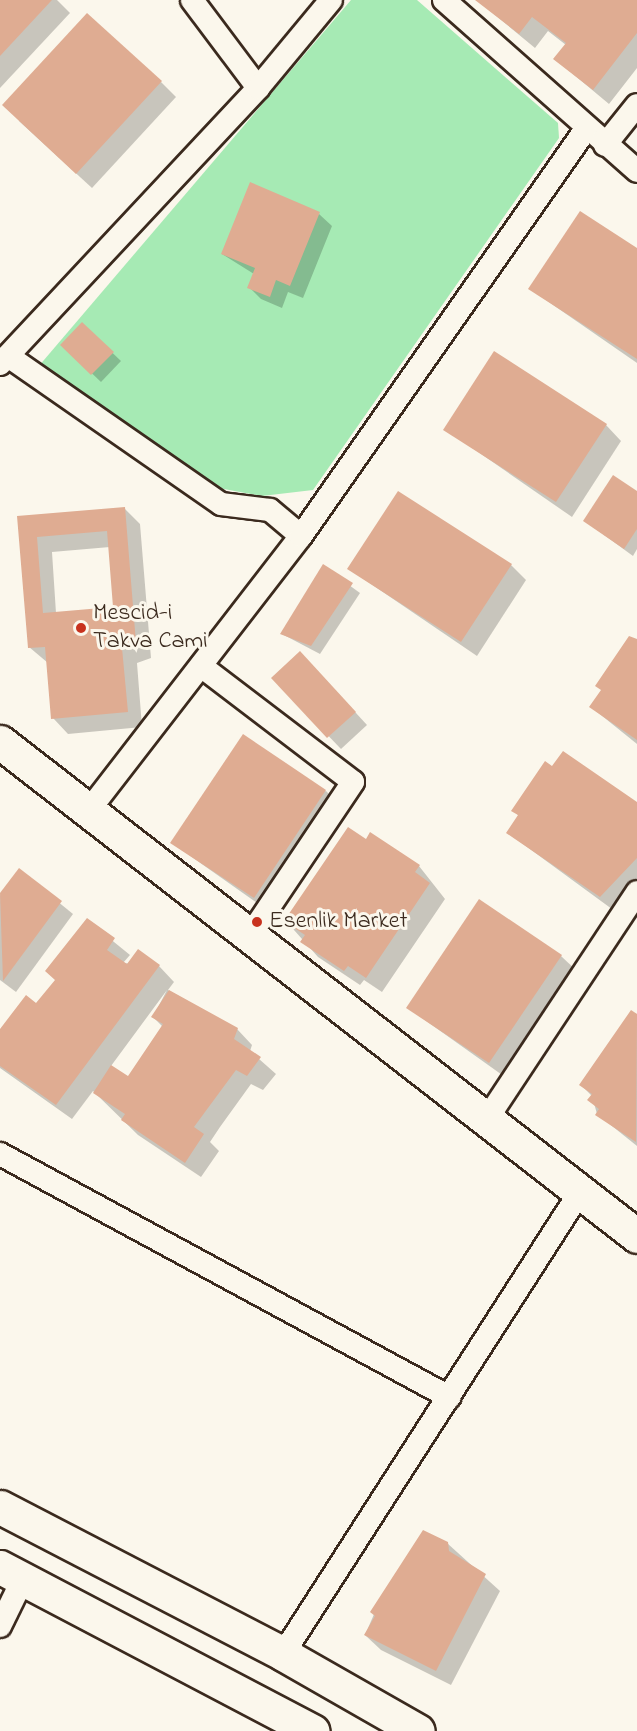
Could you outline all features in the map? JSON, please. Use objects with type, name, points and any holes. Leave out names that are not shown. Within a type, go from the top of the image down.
[{"type":"street","points":[[192,0],[258,88]]},
{"type":"street","points":[[301,537],[270,510],[221,504],[4,360],[258,88],[331,0]]},
{"type":"street","points":[[444,0],[585,130],[637,171]]},
{"type":"street","points":[[605,145],[637,105]]},
{"type":"street","points":[[86,814],[301,537],[585,130]]},
{"type":"street","points":[[201,666],[353,782],[248,938]]},
{"type":"street","points":[[3,754],[86,814],[637,1236]]},
{"type":"street","points":[[487,1119],[637,892]]},
{"type":"street","points":[[0,1154],[448,1397]]},
{"type":"street","points":[[283,1653],[580,1192]]},
{"type":"street","points":[[0,1508],[283,1653],[418,1731]]},
{"type":"street","points":[[0,1626],[12,1573],[313,1731]]},
{"type":"green space","points":[[351,0],[417,0],[558,123],[559,138],[313,490],[262,496],[208,486],[38,367]]},
{"type":"building","points":[[0,0],[52,0],[0,56]]},
{"type":"building","points":[[475,0],[637,0],[637,33],[593,90],[553,59],[566,43],[532,17],[519,34]]},
{"type":"building","points":[[87,13],[162,81],[76,174],[2,105]]},
{"type":"building","points":[[250,182],[320,212],[290,286],[276,280],[270,297],[247,288],[255,268],[221,254]]},
{"type":"building","points":[[580,211],[637,248],[637,359],[528,289]]},
{"type":"building","points":[[82,322],[114,352],[91,375],[60,345]]},
{"type":"building","points":[[494,351],[607,424],[556,502],[443,430]]},
{"type":"building","points":[[613,475],[637,491],[637,529],[624,549],[583,521]]},
{"type":"building","points":[[398,491],[512,564],[461,642],[347,569]]},
{"type":"building","name":"Mescid-i Takva Cami","points":[[125,507],[136,643],[122,648],[128,712],[51,719],[45,647],[28,648],[17,516]],"holes":[[[107,531],[113,607],[43,613],[37,537]]]},
{"type":"building","points":[[323,564],[353,583],[311,646],[280,634]]},
{"type":"building","points":[[629,636],[637,639],[637,740],[589,707],[601,690],[595,686]]},
{"type":"building","points":[[300,651],[356,712],[327,738],[271,678]]},
{"type":"building","points":[[243,734],[326,790],[254,898],[170,843]]},
{"type":"building","points":[[563,751],[637,802],[637,858],[600,897],[506,833],[518,815],[511,811],[545,761],[552,766]]},
{"type":"building","points":[[348,827],[366,839],[370,832],[420,865],[415,872],[430,883],[366,978],[348,966],[344,971],[300,942],[305,935],[284,921]]},
{"type":"building","points":[[19,868],[62,901],[3,981],[0,893]]},
{"type":"building","points":[[479,899],[562,955],[489,1063],[406,1008]]},
{"type":"building","points":[[87,918],[115,938],[107,950],[127,964],[138,949],[160,965],[56,1105],[0,1066],[0,1029],[26,995],[36,1003],[55,980],[45,971]]},
{"type":"building","points":[[169,990],[238,1028],[234,1039],[261,1057],[247,1076],[236,1070],[194,1127],[204,1134],[185,1163],[121,1120],[125,1114],[93,1093],[111,1065],[128,1076],[163,1024],[151,1017]]},
{"type":"building","points":[[631,1010],[637,1014],[636,1142],[595,1115],[599,1109],[587,1100],[592,1094],[579,1085]]},
{"type":"building","points":[[423,1530],[448,1542],[449,1551],[486,1574],[436,1671],[364,1635],[375,1616],[370,1612]]},
{"type":"place","name":"Mescid-i Takva Cami","points":[[81,628]]},
{"type":"place","name":"Esenlik Market","points":[[257,922]]}]
